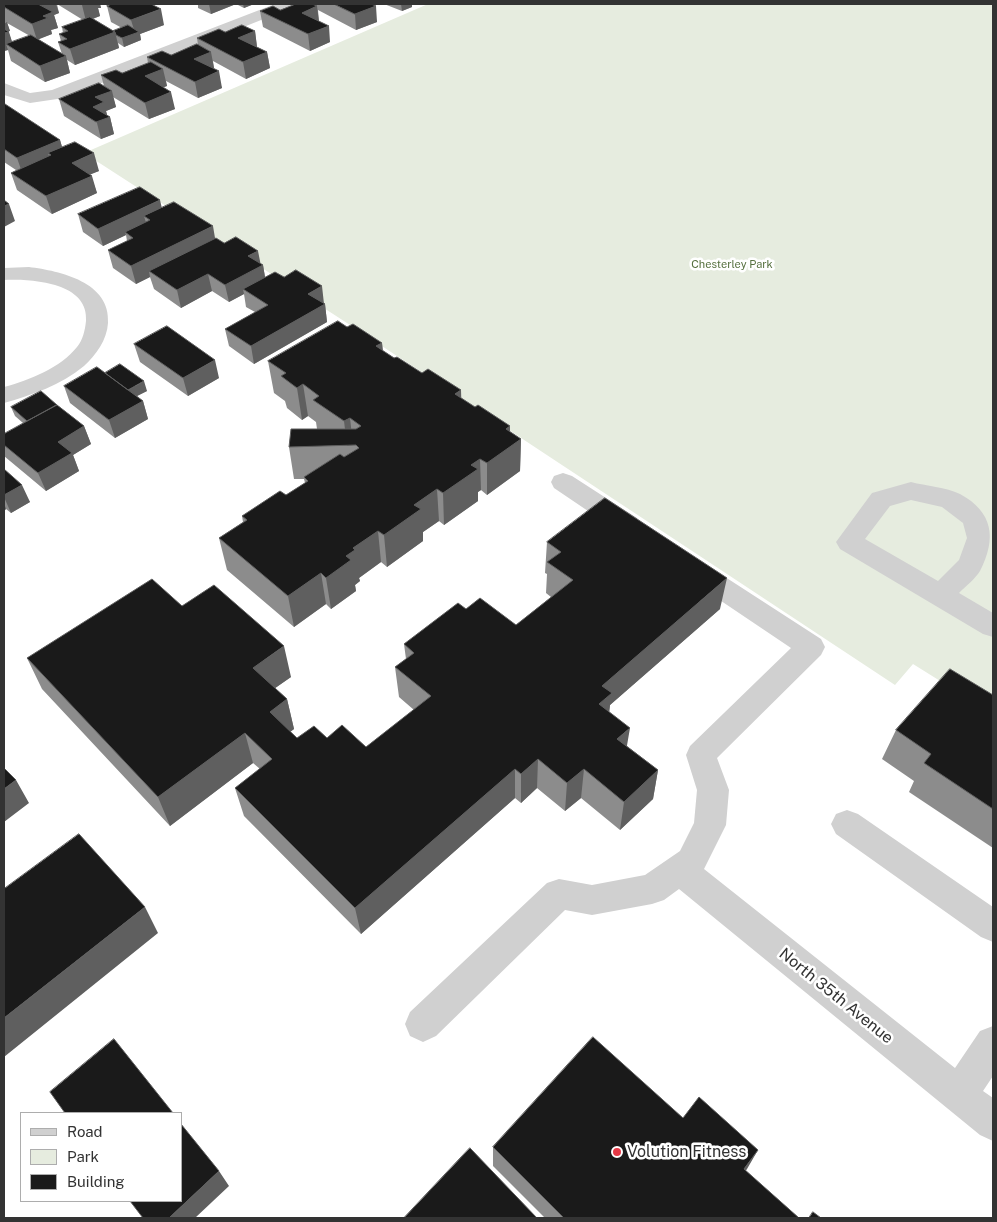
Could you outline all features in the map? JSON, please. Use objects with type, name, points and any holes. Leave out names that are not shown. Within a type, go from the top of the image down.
[{"type":"street","points":[[4,88],[18,96],[37,99],[58,94],[288,4]]},
{"type":"street","points":[[4,274],[39,274],[66,281],[86,294],[97,311],[97,331],[85,352],[62,372],[31,388],[4,395]]},
{"type":"street","points":[[423,1024],[559,894],[592,900],[652,889],[691,861],[710,825],[712,790],[701,755],[812,647],[563,482]]},
{"type":"street","points":[[941,595],[970,565],[980,538],[975,518],[950,500],[911,491],[881,499],[849,542],[993,626]]},
{"type":"street","points":[[847,824],[993,926]]},
{"type":"street","name":"North 35th Avenue","points":[[679,869],[993,1122]]},
{"type":"street","points":[[960,1095],[993,1044]]},
{"type":"green space","name":"Chesterley Park","points":[[428,4],[993,4],[993,714],[913,664],[895,685],[347,323],[84,153]]},
{"type":"building","points":[[4,4],[38,4],[53,12],[43,16],[48,18],[32,24],[4,7]]},
{"type":"building","points":[[112,4],[151,4],[161,9],[131,20],[107,6]]},
{"type":"building","points":[[296,4],[312,4],[317,6],[302,13],[329,26],[308,34],[260,11],[273,6],[280,10]]},
{"type":"building","points":[[334,4],[371,4],[376,6],[355,14]]},
{"type":"building","points":[[90,17],[115,32],[70,49],[58,42],[67,39],[59,34],[68,31],[62,27]]},
{"type":"building","points":[[128,25],[139,32],[122,38],[113,31]]},
{"type":"building","points":[[242,25],[255,31],[238,38],[267,52],[243,62],[197,38],[219,29],[225,32]]},
{"type":"building","points":[[31,35],[66,56],[40,66],[6,44]]},
{"type":"building","points":[[197,44],[211,52],[194,59],[219,71],[195,82],[147,57],[162,51],[171,55]]},
{"type":"building","points":[[151,62],[163,69],[145,76],[171,92],[145,103],[101,75],[116,70],[122,73]]},
{"type":"building","points":[[99,83],[112,91],[95,97],[104,102],[93,107],[110,117],[96,122],[59,99]]},
{"type":"building","points":[[5,104],[60,140],[17,158],[4,149]]},
{"type":"building","points":[[75,142],[94,153],[72,163],[92,176],[46,196],[11,173],[51,155],[48,153]]},
{"type":"building","points":[[140,187],[160,200],[98,229],[78,214]]},
{"type":"building","points":[[174,202],[213,226],[131,266],[108,250],[133,238],[125,232],[150,220],[144,216]]},
{"type":"building","points":[[236,237],[258,251],[248,256],[263,265],[225,285],[208,274],[177,290],[149,271],[216,238],[224,243]]},
{"type":"building","points":[[296,270],[322,286],[308,294],[325,304],[251,346],[225,329],[268,305],[243,289],[275,272],[284,277]]},
{"type":"building","points":[[338,321],[347,327],[353,324],[382,343],[376,346],[394,358],[397,357],[422,373],[428,369],[461,390],[455,394],[475,407],[478,405],[510,426],[506,429],[521,439],[487,463],[480,459],[471,465],[478,469],[443,493],[437,489],[414,505],[421,509],[384,535],[378,531],[353,548],[355,550],[346,556],[351,560],[326,578],[321,573],[288,596],[219,538],[247,520],[242,516],[280,491],[286,495],[308,481],[304,477],[340,454],[344,457],[359,448],[356,445],[289,447],[291,429],[356,429],[361,426],[350,418],[344,421],[313,400],[319,396],[303,384],[297,388],[281,376],[286,373],[268,361]]},
{"type":"building","points":[[167,326],[215,360],[183,378],[134,344]]},
{"type":"building","points":[[120,364],[144,381],[128,390],[105,373]]},
{"type":"building","points":[[97,367],[143,401],[109,420],[64,386]]},
{"type":"building","points":[[41,391],[57,405],[27,421],[11,407]]},
{"type":"building","points":[[57,405],[84,426],[58,442],[72,453],[38,473],[4,445],[4,434]]},
{"type":"building","points":[[4,469],[22,485],[4,495]]},
{"type":"building","points":[[605,498],[727,578],[602,686],[612,693],[599,704],[630,728],[617,739],[658,770],[624,802],[584,769],[567,783],[538,759],[521,774],[515,769],[355,908],[235,788],[272,759],[245,733],[158,797],[27,658],[152,579],[182,606],[214,585],[284,646],[253,668],[287,699],[270,712],[297,738],[314,726],[327,738],[342,725],[366,747],[431,696],[395,667],[414,653],[404,644],[458,603],[466,609],[480,598],[516,625],[573,580],[547,562],[561,552],[547,542]]},
{"type":"building","points":[[950,669],[993,695],[993,809],[924,763],[931,754],[896,730]]},
{"type":"building","points":[[4,768],[16,780],[4,789]]},
{"type":"building","points":[[79,834],[145,907],[4,1018],[4,889]]},
{"type":"building","name":"Volution Fitness","points":[[593,1037],[683,1118],[699,1097],[758,1150],[744,1169],[799,1218],[564,1218],[493,1147]]},
{"type":"building","points":[[114,1039],[172,1112],[64,1112],[50,1092]]},
{"type":"building","points":[[182,1125],[219,1171],[169,1218],[143,1218],[131,1202],[182,1202]]},
{"type":"building","points":[[470,1148],[537,1218],[404,1218]]},
{"type":"building","points":[[813,1212],[821,1218],[809,1218]]},
{"type":"place","name":"Volution Fitness","points":[[617,1152]]}]
